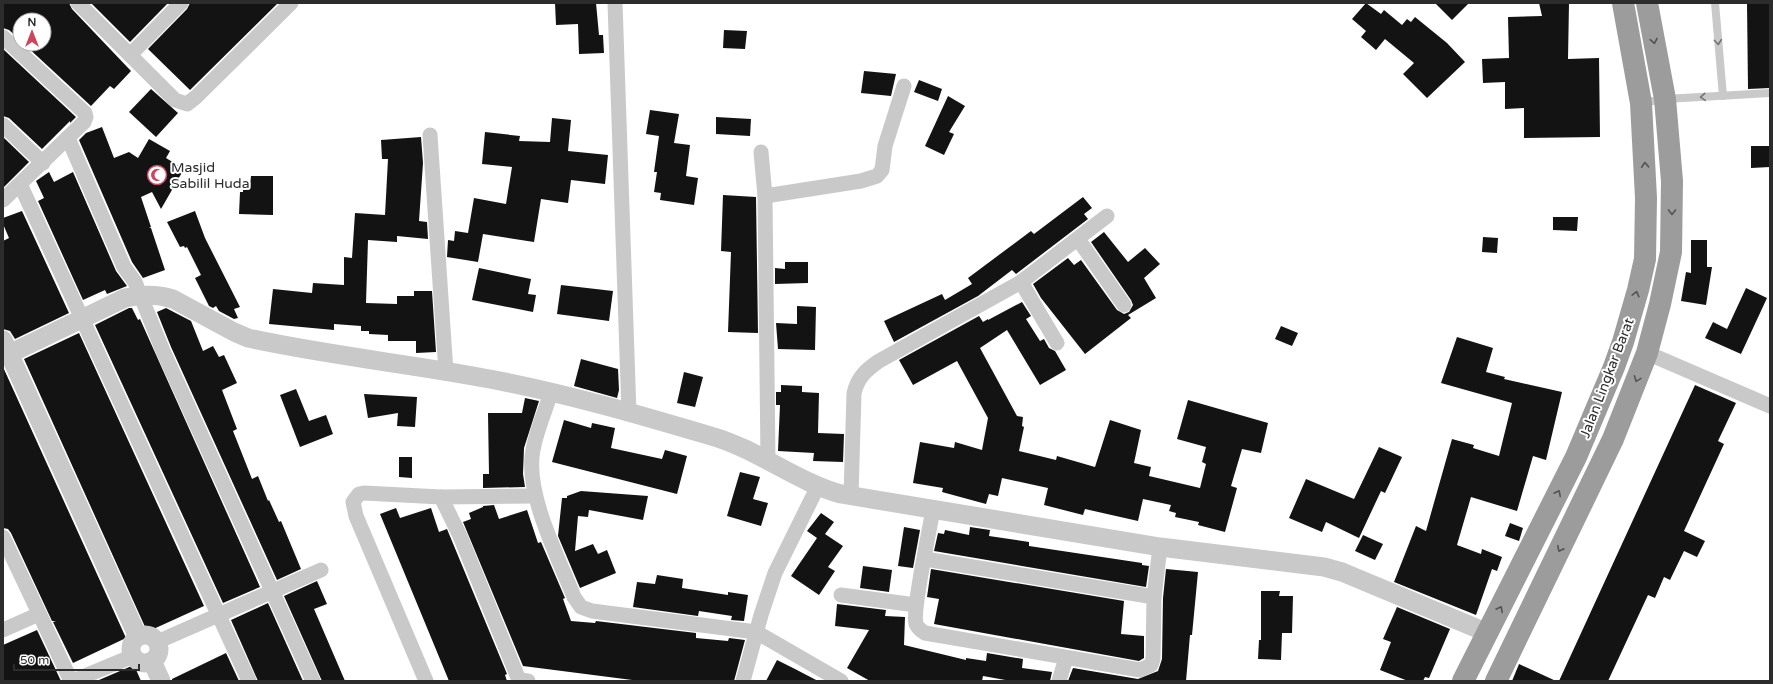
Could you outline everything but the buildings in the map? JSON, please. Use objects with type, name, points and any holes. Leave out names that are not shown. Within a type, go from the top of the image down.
[{"type":"highway","name":"Jalan Lingkar Barat","points":[[1464,681],[1576,457],[1614,367],[1630,319],[1645,259],[1647,230],[1641,103],[1623,3]]},
{"type":"highway","name":"Jalan Lingkar Barat","points":[[1496,681],[1613,439],[1647,353],[1660,304],[1671,252],[1672,181],[1665,99],[1647,3]]},
{"type":"street","points":[[130,55],[181,3]]},
{"type":"street","points":[[80,4],[175,100],[186,104],[196,97],[291,3]]},
{"type":"street","points":[[615,3],[629,413]]},
{"type":"street","points":[[3,38],[85,113],[85,120],[43,163],[3,200]]},
{"type":"street","points":[[765,196],[861,181],[877,176],[882,170],[886,146],[904,86]]},
{"type":"street","points":[[3,125],[43,163]]},
{"type":"street","points":[[430,135],[446,372]]},
{"type":"street","points":[[68,138],[124,266],[135,282],[163,351],[313,681]]},
{"type":"street","points":[[761,152],[765,196],[768,460]]},
{"type":"street","points":[[20,184],[249,681]]},
{"type":"street","points":[[852,496],[854,393],[861,375],[879,361],[1021,282],[1108,216]]},
{"type":"street","points":[[1078,239],[1124,305]]},
{"type":"street","points":[[1021,282],[1057,343]]},
{"type":"street","points":[[138,637],[5,350],[83,320],[126,298],[155,294],[173,299],[248,338],[408,367],[446,372],[551,392],[723,440],[768,460],[818,486],[852,496],[1160,547],[1333,569],[1488,633]]},
{"type":"street","points":[[1647,353],[1770,406]]},
{"type":"street","points":[[551,392],[532,455],[531,468],[534,496],[574,597],[584,609],[756,632],[841,681]]},
{"type":"street","points":[[743,681],[756,632],[775,573],[818,486]]},
{"type":"street","points":[[426,681],[356,516],[353,502],[359,494],[364,493],[441,496],[534,496]]},
{"type":"street","points":[[441,496],[460,536],[522,681]]},
{"type":"street","points":[[933,509],[916,605],[916,624],[924,633],[1066,658],[1140,670],[1147,669],[1151,665],[1153,659],[1154,597],[1160,547]]},
{"type":"street","points":[[3,537],[72,681],[133,656]]},
{"type":"street","points":[[924,559],[1154,597]]},
{"type":"street","points":[[157,642],[321,570]]},
{"type":"street","points":[[841,595],[916,605]]},
{"type":"street","points":[[3,630],[39,614]]},
{"type":"street","points":[[145,635],[152,637],[157,642],[159,649],[157,656],[152,661],[145,663],[138,661],[133,656],[131,649],[133,642],[138,637],[145,635]]},
{"type":"street","points":[[1059,681],[1066,658]]},
{"type":"street","points":[[152,661],[161,681]]},
{"type":"lane","points":[[1715,3],[1723,96]]},
{"type":"lane","points":[[1641,103],[1665,99],[1770,93]]},
{"type":"place","name":"Masjid Sabilil Huda","points":[[157,175]]}]
